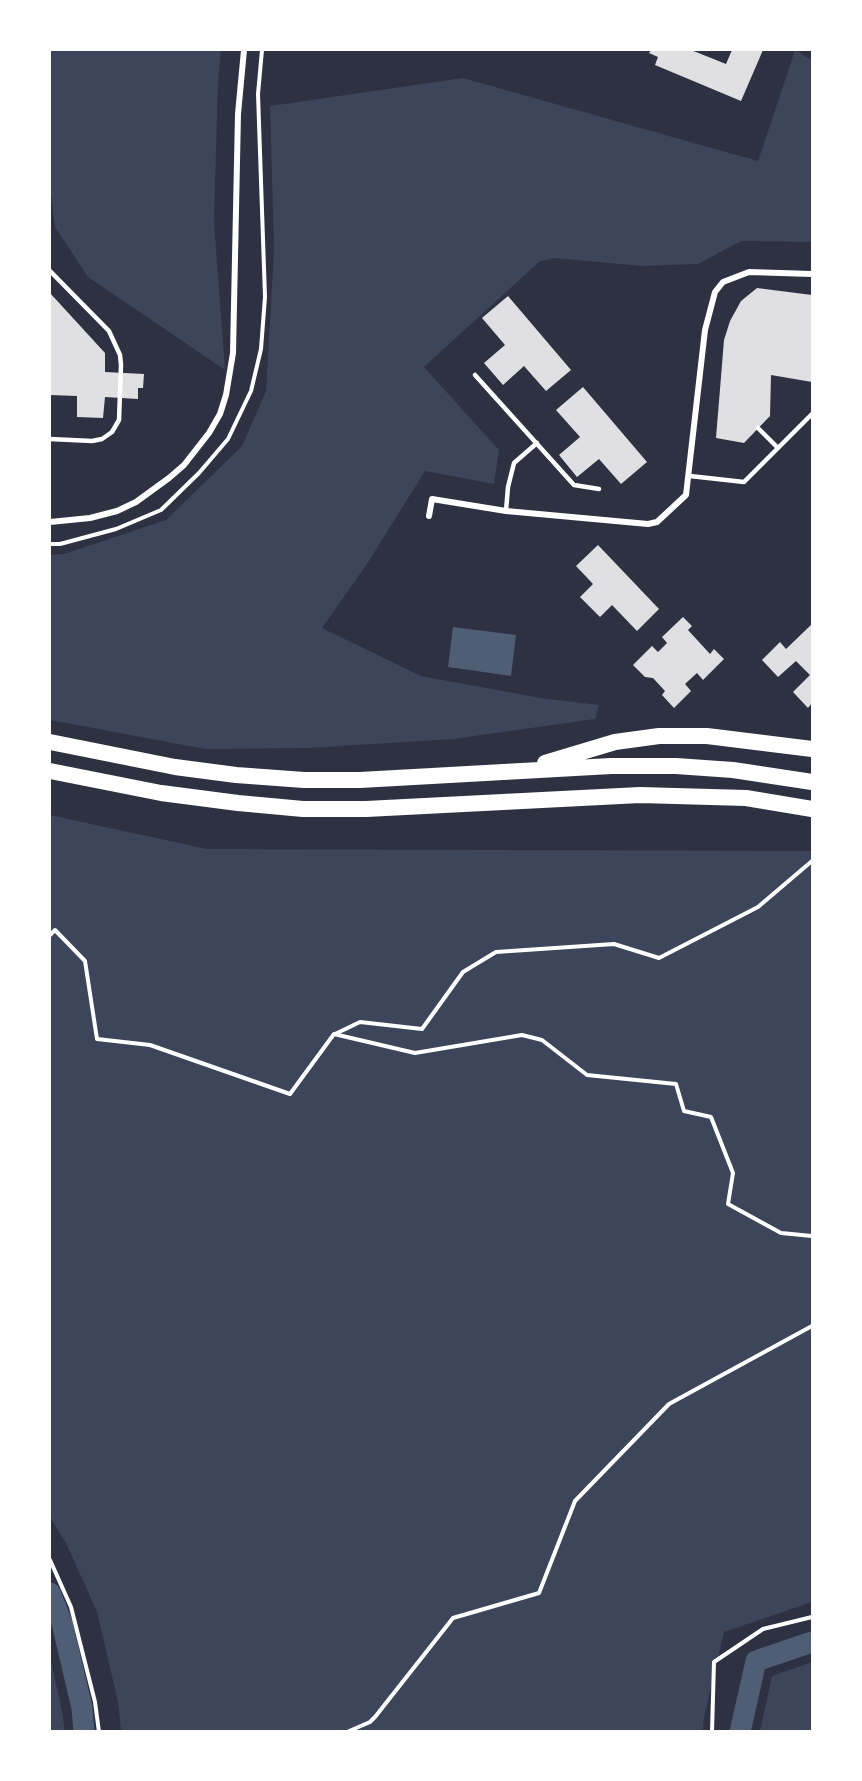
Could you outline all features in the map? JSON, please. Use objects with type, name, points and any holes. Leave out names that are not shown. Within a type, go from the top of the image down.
[{"type":"highway","points":[[525,770],[582,750],[642,738],[707,736],[813,749]]},
{"type":"highway","points":[[50,742],[175,767],[273,778],[360,780],[586,766],[676,766],[761,773],[813,782]]},
{"type":"highway","points":[[50,771],[161,793],[303,809],[366,809],[640,795],[746,798],[813,809]]},
{"type":"street","points":[[50,522],[90,518],[117,511],[136,502],[184,465],[209,433],[220,414],[226,395],[233,353],[238,114],[244,50]]},
{"type":"street","points":[[429,516],[432,499],[506,511],[648,524],[657,522],[686,495],[690,476],[705,330],[715,291],[723,282],[749,272],[813,274]]},
{"type":"lane","points":[[50,271],[109,331],[120,355],[121,365],[119,420],[112,432],[102,439],[92,441],[50,438]]},
{"type":"lane","points":[[475,375],[574,485],[599,489]]},
{"type":"lane","points":[[690,476],[744,482],[813,414]]},
{"type":"lane","points":[[758,428],[778,448]]},
{"type":"lane","points":[[506,511],[508,487],[514,463],[537,443]]},
{"type":"path","points":[[50,935],[55,930],[85,961],[97,1039],[150,1045],[290,1094],[334,1034],[360,1022],[422,1029],[463,972],[496,952],[614,944],[659,958],[758,906],[813,861]]},
{"type":"path","points":[[334,1034],[415,1053],[522,1035],[542,1040],[587,1075],[676,1084],[684,1111],[711,1117],[733,1173],[728,1204],[781,1233],[813,1236]]},
{"type":"path","points":[[347,1731],[370,1722],[375,1717],[453,1618],[539,1593],[575,1501],[669,1404],[813,1326]]},
{"type":"path","points":[[50,1560],[71,1607],[95,1702],[99,1731]]},
{"type":"path","points":[[712,1731],[714,1662],[763,1629],[813,1617]]},
{"type":"shaded area","points":[[50,50],[221,50],[214,222],[225,370],[88,277],[55,227],[50,186]]},
{"type":"shaded area","points":[[795,50],[812,60],[812,242],[741,241],[698,264],[642,266],[554,258],[539,262],[424,367],[499,450],[494,484],[425,471],[367,564],[322,628],[421,676],[541,698],[599,705],[595,719],[454,739],[308,748],[205,749],[50,720],[50,555],[64,554],[166,520],[242,446],[266,391],[274,250],[270,106],[463,78],[758,161]]},
{"type":"shaded area","points":[[453,627],[516,635],[511,676],[448,667]]},
{"type":"shaded area","points":[[50,815],[207,849],[812,851],[812,1602],[724,1632],[704,1717],[703,1731],[121,1731],[118,1702],[97,1612],[67,1545],[50,1517]]},
{"type":"shaded area","points":[[50,1657],[62,1711],[65,1731],[50,1731]]},
{"type":"shaded area","points":[[812,1662],[812,1731],[760,1731],[772,1676]]},
{"type":"building","points":[[651,50],[691,50],[726,64],[732,50],[763,50],[741,101],[655,65],[658,57],[649,53]]},
{"type":"building","points":[[757,288],[812,295],[812,382],[771,375],[770,416],[744,443],[716,438],[724,340],[730,321],[741,301]]},
{"type":"building","points":[[50,293],[105,353],[105,372],[144,374],[143,388],[138,388],[138,399],[105,397],[103,418],[77,417],[77,396],[50,395]]},
{"type":"building","points":[[508,296],[571,370],[546,391],[524,366],[503,385],[484,363],[505,345],[482,318]]},
{"type":"building","points":[[583,387],[647,462],[621,484],[599,459],[577,477],[559,455],[580,437],[556,410]]},
{"type":"building","points":[[598,545],[659,609],[637,631],[612,605],[600,617],[580,597],[593,584],[576,566]]},
{"type":"building","points":[[683,617],[692,626],[688,630],[710,654],[714,649],[724,659],[703,680],[697,673],[685,684],[691,691],[674,708],[662,695],[665,691],[653,678],[645,677],[633,665],[652,646],[658,652],[667,643],[662,637]]},
{"type":"building","points":[[812,624],[812,703],[808,708],[793,692],[810,675],[796,661],[778,677],[762,660],[780,642],[786,649]]},
{"type":"waterway","points":[[50,1593],[62,1623],[82,1708],[84,1732]]},
{"type":"waterway","points":[[740,1732],[756,1661],[812,1642]]}]
